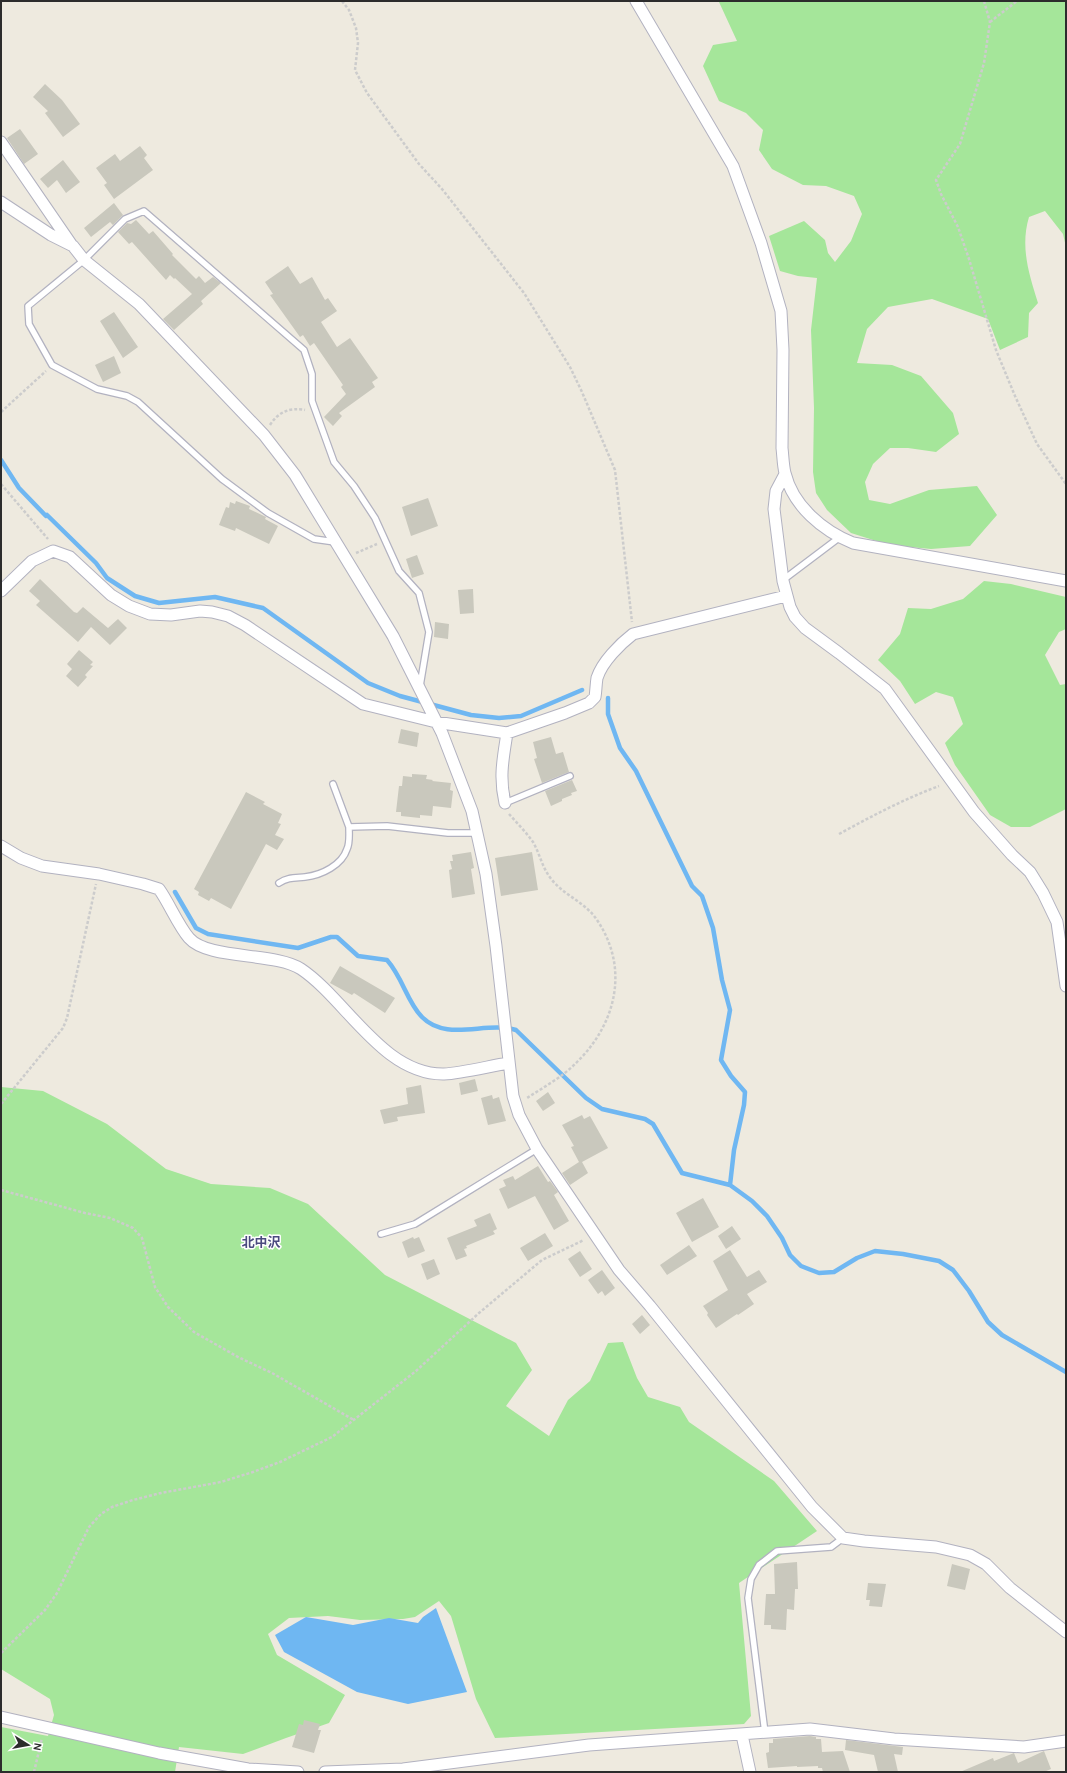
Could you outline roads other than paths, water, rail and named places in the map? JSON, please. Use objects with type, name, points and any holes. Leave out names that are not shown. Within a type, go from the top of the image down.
[{"type":"street","points":[[636,1],[733,166],[774,281],[781,311],[783,350],[782,448],[785,474],[798,500],[812,518],[840,538],[853,543],[1066,581]]},
{"type":"street","points":[[1,142],[84,260],[139,304],[264,435],[295,475],[393,636],[442,733],[472,811],[478,833],[496,946],[513,1096],[516,1105],[527,1132],[537,1149],[619,1270],[650,1306],[812,1508],[843,1538],[871,1542],[936,1547],[970,1555],[986,1564],[1010,1588],[1066,1632]]},
{"type":"street","points":[[1,202],[50,235],[73,246]]},
{"type":"street","points":[[785,474],[776,491],[774,509],[786,596],[796,617],[805,628],[885,689],[951,781],[984,823],[1012,855],[1030,872],[1043,892],[1057,922],[1066,986]]},
{"type":"street","points":[[1,591],[32,562],[53,551],[70,557],[111,595],[129,606],[150,614],[172,615],[200,611],[228,616],[245,625],[363,704],[436,722],[506,733],[589,703],[595,698],[597,678],[610,657],[618,645],[633,634],[786,596]]},
{"type":"street","points":[[505,803],[501,786],[501,771],[506,733]]},
{"type":"street","points":[[1,846],[21,858],[42,866],[98,874],[159,889],[190,938],[202,947],[280,962],[300,968],[318,982],[384,1049],[409,1065],[421,1070],[443,1074],[509,1063]]},
{"type":"street","points":[[1,1717],[159,1753],[248,1769],[298,1772]]},
{"type":"street","points":[[325,1772],[403,1769],[589,1745],[810,1729],[894,1739],[1024,1747],[1066,1741]]},
{"type":"street","points":[[742,1735],[750,1772]]},
{"type":"lane","points":[[337,542],[314,539],[268,513],[222,479],[138,402],[126,396],[97,389],[52,365],[29,324],[28,306],[84,260],[125,219],[144,211],[304,350],[312,374],[312,401],[334,462],[358,492],[375,518],[399,572],[419,592],[429,632],[419,690]]},
{"type":"lane","points":[[783,581],[840,538]]},
{"type":"lane","points":[[505,803],[570,776]]},
{"type":"lane","points":[[279,883],[286,878],[307,876],[322,872],[338,863],[348,848],[349,827],[333,784]]},
{"type":"lane","points":[[349,827],[387,826],[448,833],[478,833]]},
{"type":"lane","points":[[381,1234],[415,1224],[537,1149]]},
{"type":"lane","points":[[765,1733],[748,1598],[751,1579],[759,1565],[777,1552],[831,1547],[843,1538]]},
{"type":"water","points":[[436,1608],[467,1692],[408,1704],[357,1692],[284,1652],[275,1635],[306,1617],[353,1625],[389,1618],[418,1623],[423,1617]]},
{"type":"waterway","points":[[1,460],[19,488],[46,516],[47,515],[96,563],[107,578],[135,596],[159,603],[215,597],[263,608],[368,683],[400,696],[471,715],[499,718],[521,716],[582,690]]},
{"type":"waterway","points":[[608,698],[608,714],[620,748],[636,771],[692,886],[702,896],[713,928],[722,980],[730,1010],[721,1060],[731,1076],[745,1092],[744,1105],[734,1150],[730,1185]]},
{"type":"waterway","points":[[175,892],[196,928],[208,934],[298,948],[331,937],[337,937],[358,956],[387,960],[397,974],[412,1004],[422,1017],[432,1024],[454,1030],[492,1028],[516,1030],[586,1098],[602,1109],[645,1119],[653,1124],[682,1173],[730,1185],[752,1201],[767,1216],[782,1238],[790,1255],[801,1266],[819,1273],[834,1272],[857,1258],[875,1251],[903,1254],[939,1261],[953,1270],[969,1291],[988,1322],[1002,1335],[1066,1372]]},
{"type":"district","name":"北中沢","points":[[261,1242]]}]
